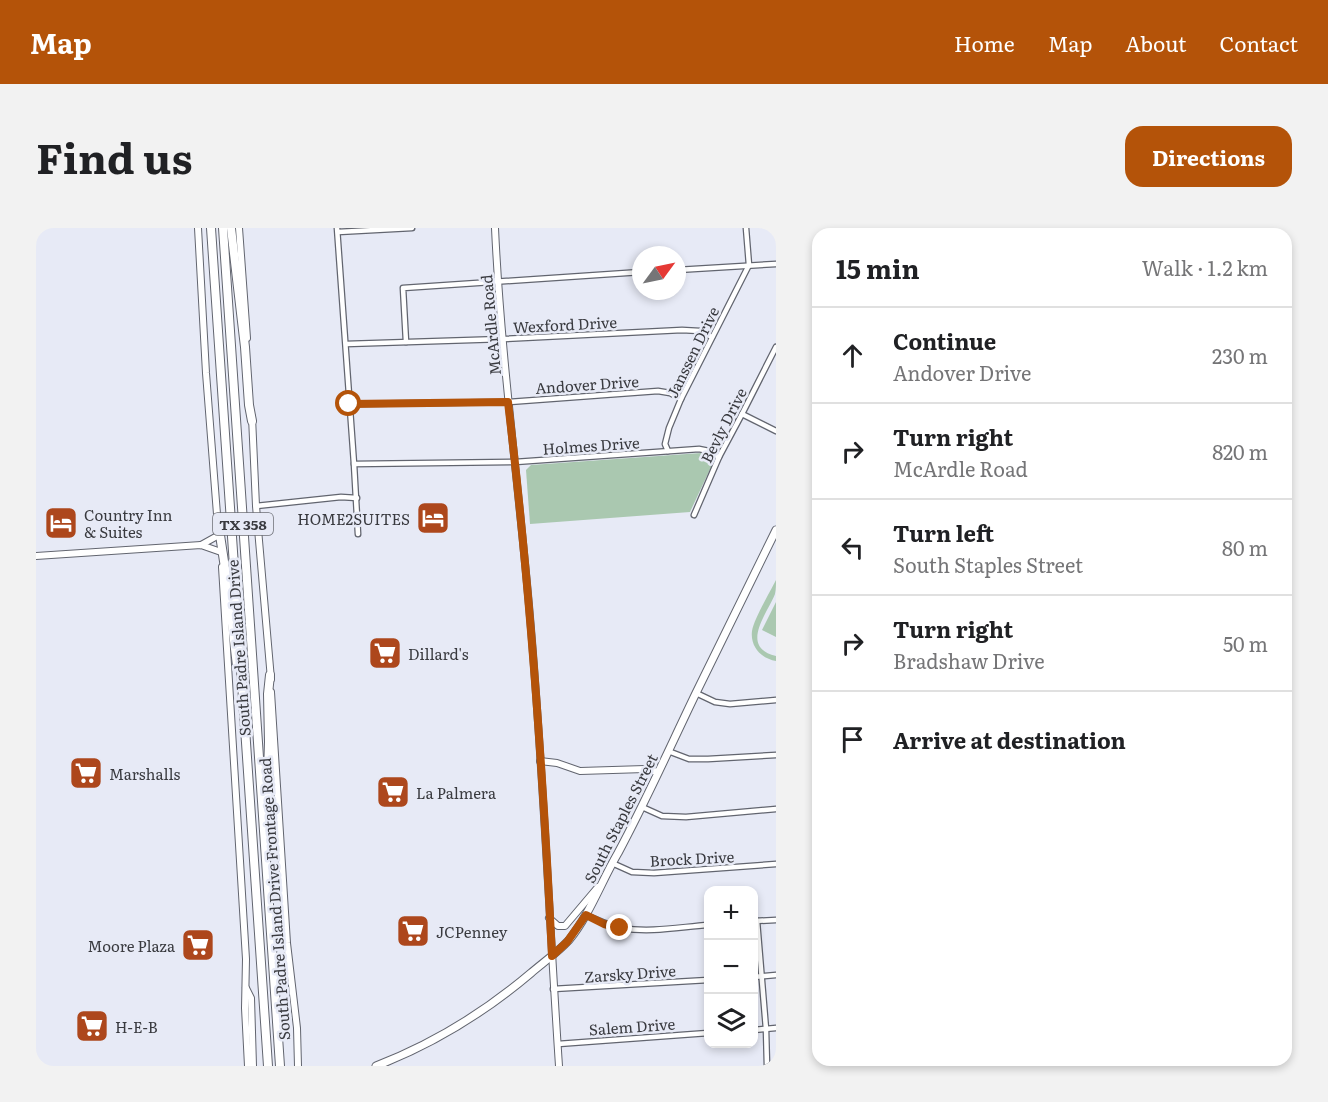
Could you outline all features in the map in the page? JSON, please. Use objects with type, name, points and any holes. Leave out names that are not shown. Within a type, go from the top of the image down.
[{"type":"highway","name":"South Padre Island Drive","points":[[211,228],[268,1064]]},
{"type":"highway","name":"South Padre Island Drive","points":[[223,228],[280,1064]]},
{"type":"highway","points":[[231,228],[252,421]]},
{"type":"highway","points":[[218,522],[237,671],[244,697]]},
{"type":"highway","points":[[263,820],[267,804],[270,675]]},
{"type":"main road","name":"South Padre Island Drive Frontage Road","points":[[198,228],[246,959],[248,1066]]},
{"type":"main road","name":"South Padre Island Drive Frontage Road","points":[[239,228],[287,943],[297,1028],[294,1032],[297,1066]]},
{"type":"main road","name":"McArdle Road","points":[[495,228],[497,282],[531,624],[559,1066]]},
{"type":"main road","name":"South Staples Street","points":[[376,1066],[445,1034],[505,995],[567,942],[586,915],[642,807],[776,530]]},
{"type":"main road","points":[[201,545],[219,535]]},
{"type":"main road","points":[[36,556],[201,545],[221,552]]},
{"type":"main road","points":[[540,761],[557,763],[580,771],[645,769],[658,772]]},
{"type":"main road","points":[[549,918],[556,925],[565,926],[602,882]]},
{"type":"main road","points":[[245,987],[251,998],[253,1066]]},
{"type":"street","points":[[358,534],[338,230],[412,228]]},
{"type":"street","points":[[746,228],[749,265]]},
{"type":"street","points":[[686,269],[776,264]]},
{"type":"street","name":"Janssen Drive","points":[[668,452],[665,444],[681,399],[749,265]]},
{"type":"street","points":[[406,342],[403,288],[632,273]]},
{"type":"street","name":"Wexford Drive","points":[[346,344],[682,330],[700,331],[712,337]]},
{"type":"street","name":"Bevly Drive","points":[[694,515],[719,457],[776,347]]},
{"type":"street","name":"Andover Drive","points":[[349,404],[508,402],[658,391],[670,393],[681,399]]},
{"type":"street","points":[[742,414],[776,431]]},
{"type":"street","name":"Holmes Drive","points":[[354,464],[515,462],[699,449],[709,451],[719,457]]},
{"type":"street","points":[[256,506],[342,497],[357,498]]},
{"type":"street","points":[[696,693],[715,702],[730,704],[776,700]]},
{"type":"street","points":[[668,751],[689,759],[776,754]]},
{"type":"street","points":[[642,807],[662,816],[686,817],[776,809]]},
{"type":"street","name":"Brock Drive","points":[[612,863],[632,872],[654,873],[776,864]]},
{"type":"street","points":[[586,915],[604,924],[638,930],[704,925]]},
{"type":"street","points":[[758,921],[776,920]]},
{"type":"street","points":[[757,940],[768,1066]]},
{"type":"street","points":[[758,976],[776,975]]},
{"type":"street","name":"Zarsky Drive","points":[[553,990],[704,980]]},
{"type":"street","points":[[758,1030],[776,1028]]},
{"type":"street","name":"Salem Drive","points":[[558,1044],[704,1033]]},
{"type":"green space","points":[[701,453],[709,457],[712,465],[690,512],[530,524],[526,470],[531,465]]},
{"type":"green space","points":[[776,580],[775,594],[762,620],[757,638],[765,652],[776,656],[776,661],[766,658],[758,651],[753,642],[752,631]]},
{"type":"green space","points":[[776,602],[776,637],[762,630]]},
{"type":"place","name":"HOME2SUITES","points":[[433,518]]},
{"type":"place","name":"Country Inn & Suites","points":[[61,523]]},
{"type":"place","name":"Dillard's","points":[[385,653]]},
{"type":"place","name":"Marshalls","points":[[86,773]]},
{"type":"place","name":"La Palmera","points":[[393,792]]},
{"type":"place","name":"JCPenney","points":[[413,931]]},
{"type":"place","name":"Moore Plaza","points":[[198,945]]},
{"type":"place","name":"H-E-B","points":[[92,1026]]},
{"type":"route","points":[[349,404],[508,402],[524,541],[552,956],[567,942],[586,915],[604,924],[620,928]]}]
